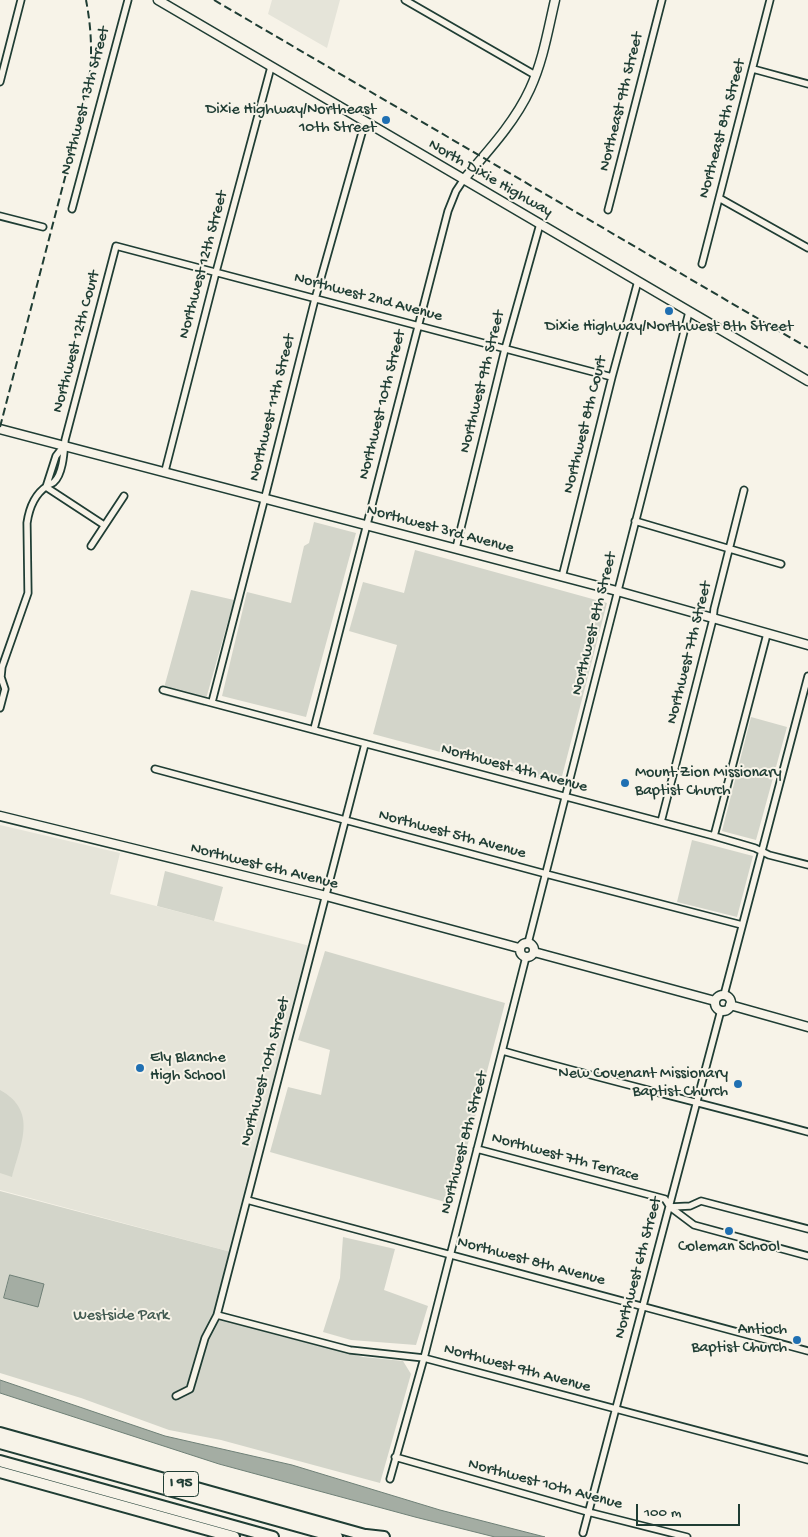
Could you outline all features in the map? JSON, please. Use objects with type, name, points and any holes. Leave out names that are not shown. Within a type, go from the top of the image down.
[{"type":"highway","name":"I 95","points":[[0,1433],[367,1536]]},
{"type":"highway","points":[[0,1443],[337,1537]]},
{"type":"highway","points":[[0,1461],[273,1537]]},
{"type":"highway","name":"I 95","points":[[0,1472],[234,1537]]},
{"type":"highway","points":[[367,1536],[384,1537]]},
{"type":"street","points":[[0,82],[21,0]]},
{"type":"street","name":"Northwest 13th Street","points":[[72,210],[122,15],[128,0]]},
{"type":"street","name":"North Dixie Highway","points":[[158,0],[808,381]]},
{"type":"street","points":[[404,0],[536,75]]},
{"type":"street","points":[[464,179],[522,104],[536,75],[555,0]]},
{"type":"street","name":"Northeast 9th Street","points":[[608,210],[662,0]]},
{"type":"street","name":"Northeast 8th Street","points":[[702,264],[770,0]]},
{"type":"street","name":"Northwest 12th Street","points":[[165,471],[271,67]]},
{"type":"street","points":[[753,69],[808,84]]},
{"type":"street","name":"Northwest 11th Street","points":[[212,702],[315,299],[365,122]]},
{"type":"street","name":"Northwest 10th Street","points":[[314,729],[448,211],[456,191],[464,179]]},
{"type":"street","points":[[719,198],[808,247]]},
{"type":"street","points":[[0,216],[43,227]]},
{"type":"street","name":"Northwest 9th Street","points":[[456,548],[505,349],[540,224]]},
{"type":"street","name":"Northwest 2nd Avenue","points":[[116,246],[612,377]]},
{"type":"street","name":"Northwest 12th Court","points":[[64,446],[116,246]]},
{"type":"street","name":"Northwest 8th Court","points":[[562,576],[638,281]]},
{"type":"street","name":"Northwest 8th Street","points":[[528,943],[689,312]]},
{"type":"street","name":"Northwest 3rd Avenue","points":[[0,429],[562,576],[808,645]]},
{"type":"street","points":[[0,708],[5,689],[1,677],[2,667],[28,593],[27,523],[29,512],[32,504],[46,487],[54,482],[59,473],[64,446]]},
{"type":"street","points":[[46,487],[104,525]]},
{"type":"street","name":"Northwest 7th Street","points":[[661,822],[744,490]]},
{"type":"street","points":[[91,546],[124,496]]},
{"type":"street","points":[[635,521],[781,564]]},
{"type":"street","points":[[714,836],[767,634]]},
{"type":"street","points":[[724,995],[808,676]]},
{"type":"street","name":"Northwest 4th Avenue","points":[[164,690],[714,836],[769,855],[808,865]]},
{"type":"street","name":"Northwest 10th Street","points":[[176,1396],[190,1389],[206,1338],[217,1315],[365,744]]},
{"type":"street","name":"Northwest 5th Avenue","points":[[155,769],[742,925]]},
{"type":"street","name":"Northwest 6th Avenue","points":[[0,816],[326,896],[520,948]]},
{"type":"street","points":[[528,943],[532,946],[534,952],[526,957],[521,955],[520,948],[522,944],[528,943]]},
{"type":"street","points":[[534,952],[716,1001]]},
{"type":"street","name":"Northwest 8th Street","points":[[390,1479],[424,1358],[526,957]]},
{"type":"street","points":[[724,995],[729,997],[730,1005],[725,1010],[721,1010],[716,1006],[716,1001],[718,997],[724,995]]},
{"type":"street","points":[[730,1005],[808,1027]]},
{"type":"street","name":"Northwest 6th Street","points":[[583,1533],[721,1010]]},
{"type":"street","points":[[503,1051],[808,1132]]},
{"type":"street","name":"Northwest 7th Terrace","points":[[477,1149],[665,1199],[670,1207],[694,1225],[808,1256]]},
{"type":"street","name":"Northwest 8th Avenue","points":[[247,1200],[808,1352]]},
{"type":"street","points":[[670,1207],[690,1206],[701,1201],[808,1229]]},
{"type":"street","name":"Northwest 9th Avenue","points":[[217,1315],[350,1350],[424,1358],[808,1460]]},
{"type":"street","name":"Northwest 10th Avenue","points":[[395,1458],[588,1512],[687,1537]]},
{"type":"shaded area","points":[[272,0],[340,0],[327,48],[268,14]]},
{"type":"shaded area","name":"Ely Blanche High School","points":[[0,825],[120,853],[110,894],[310,946],[236,1242],[231,1252],[0,1190]]},
{"type":"shaded area","points":[[10,1275],[44,1284],[38,1307],[4,1298]]},
{"type":"shaded area","points":[[0,1380],[165,1436],[292,1465],[440,1510],[545,1537],[495,1537],[219,1464],[0,1393]]},
{"type":"green space","points":[[314,522],[356,533],[306,717],[222,696],[247,592],[291,603],[304,546],[309,543]]},
{"type":"green space","points":[[415,550],[607,603],[560,784],[373,734],[397,645],[349,631],[363,582],[404,593]]},
{"type":"green space","points":[[191,590],[234,600],[204,706],[162,695]]},
{"type":"green space","points":[[751,717],[787,727],[756,840],[722,831]]},
{"type":"green space","points":[[692,840],[753,856],[737,917],[677,902]]},
{"type":"green space","points":[[165,871],[223,887],[214,921],[157,906]]},
{"type":"green space","points":[[325,951],[505,1003],[452,1204],[270,1152],[288,1087],[321,1095],[330,1050],[298,1040]]},
{"type":"green space","points":[[0,1090],[12,1098],[23,1118],[22,1140],[12,1177],[0,1173]]},
{"type":"green space","name":"Westside Park","points":[[0,1191],[231,1252],[214,1317],[363,1357],[403,1361],[411,1374],[380,1483],[221,1440],[169,1430],[81,1398],[0,1373]]},
{"type":"green space","points":[[343,1237],[395,1249],[384,1290],[428,1306],[416,1345],[351,1340],[323,1332],[340,1278]]},
{"type":"railway","points":[[0,427],[87,93],[91,46],[86,0]]},
{"type":"railway","points":[[214,0],[808,348]]},
{"type":"place","name":"Dixie Highway/Northeast 10th Street","points":[[386,120]]},
{"type":"place","name":"Dixie Highway/Northwest 8th Street","points":[[669,311]]},
{"type":"place","name":"Mount Zion Missionary Baptist Church","points":[[625,783]]},
{"type":"place","name":"Ely Blanche High School","points":[[140,1068]]},
{"type":"place","name":"New Covenant Missionary Baptist Church","points":[[738,1084]]},
{"type":"place","name":"Coleman School","points":[[729,1231]]},
{"type":"place","name":"Antioch Baptist Church","points":[[797,1340]]}]
